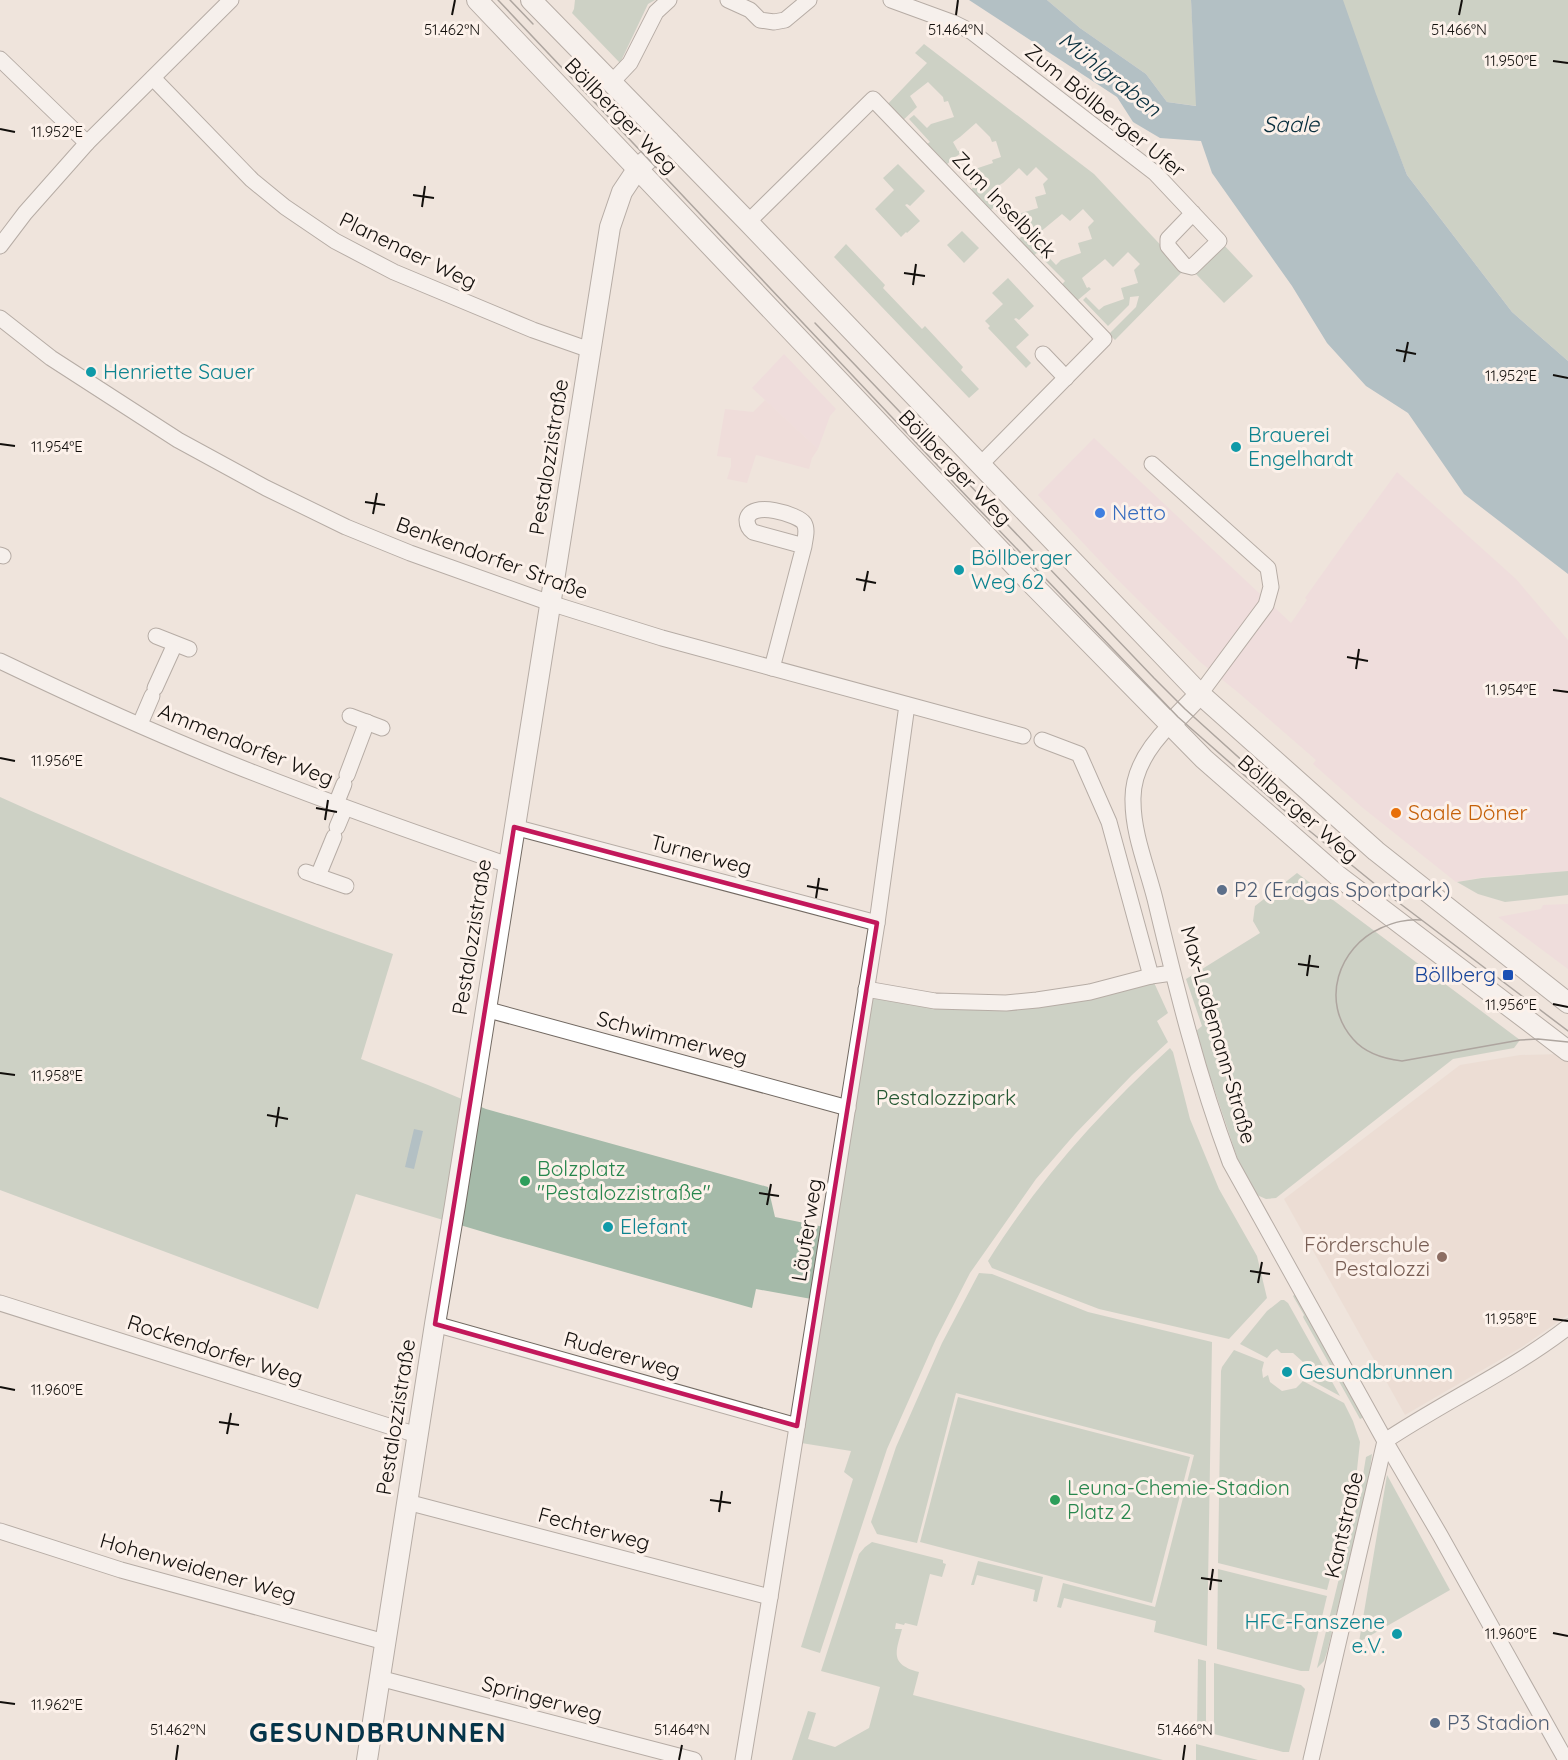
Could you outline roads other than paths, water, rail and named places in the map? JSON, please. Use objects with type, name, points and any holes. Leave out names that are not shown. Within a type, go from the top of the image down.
[{"type":"street","name":"Böllberger Weg","points":[[477,0],[1032,584],[1204,759],[1338,876],[1568,1051]]},
{"type":"street","name":"Böllberger Weg","points":[[531,0],[748,222],[1200,693],[1376,851],[1568,1003]]},
{"type":"street","points":[[611,83],[630,63],[656,12],[669,0]]},
{"type":"street","points":[[728,0],[750,10],[760,20],[774,22],[785,20],[809,0]]},
{"type":"street","name":"Zum Böllberger Ufer","points":[[891,0],[972,32],[1155,172],[1193,213]]},
{"type":"street","points":[[0,246],[25,213],[87,143],[153,78],[221,3]]},
{"type":"street","points":[[0,59],[87,143]]},
{"type":"street","name":"Planenaer Weg","points":[[153,78],[252,180],[285,207],[335,241],[394,272],[532,330],[590,350]]},
{"type":"street","name":"Zum Inselblick","points":[[748,222],[873,99],[1104,339],[980,465]]},
{"type":"street","name":"Pestalozzistraße","points":[[367,1760],[610,227],[622,192],[638,168],[669,141]]},
{"type":"street","name":"Benkendorfer Straße","points":[[0,318],[51,358],[178,440],[266,488],[346,527],[410,553],[550,603],[662,638],[1023,736]]},
{"type":"street","points":[[1042,354],[1066,378]]},
{"type":"street","points":[[1152,465],[1268,568],[1271,587],[1266,605],[1200,693]]},
{"type":"street","points":[[772,668],[804,546]]},
{"type":"street","name":"Ammendorfer Weg","points":[[140,724],[154,692],[182,646],[156,636]]},
{"type":"street","name":"Ammendorfer Weg","points":[[0,661],[228,762],[341,806],[508,865]]},
{"type":"street","name":"Max-Lademann-Straße","points":[[1200,693],[1149,750],[1137,774],[1132,800],[1137,836],[1172,973],[1216,1123],[1230,1162],[1566,1760]]},
{"type":"street","name":"Läuferweg","points":[[743,1760],[877,923],[907,705]]},
{"type":"street","points":[[350,716],[382,728]]},
{"type":"street","name":"Ammendorfer Weg","points":[[346,886],[312,874],[336,832],[345,779],[367,722]]},
{"type":"street","points":[[1042,740],[1079,754],[1109,822],[1151,976]]},
{"type":"street","name":"Turnerweg","points":[[514,827],[877,923]]},
{"type":"street","points":[[866,989],[934,1001],[1006,1003],[1090,992],[1151,976],[1172,973]]},
{"type":"street","name":"Schwimmerweg","points":[[485,1009],[848,1108]]},
{"type":"street","name":"Rockendorfer Weg","points":[[0,1304],[417,1435]]},
{"type":"street","name":"Rudererweg","points":[[435,1324],[797,1426]]},
{"type":"street","points":[[1385,1441],[1543,1347],[1568,1327]]},
{"type":"street","name":"Kantstraße","points":[[1311,1760],[1385,1441]]},
{"type":"street","name":"Fechterweg","points":[[407,1502],[770,1597]]},
{"type":"street","name":"Hohenweidener Weg","points":[[0,1531],[121,1570],[385,1642]]},
{"type":"street","name":"Springerweg","points":[[380,1678],[694,1760]]},
{"type":"water","name":"Saale","points":[[969,0],[1047,0],[1080,28],[1146,74],[1167,102],[1196,106],[1191,0],[1343,0],[1407,175],[1512,312],[1568,361],[1568,574],[1464,494],[1408,413],[1366,386],[1327,343],[1292,286],[1212,173],[1201,141],[1160,138],[1133,122],[1117,97]]},
{"type":"water","points":[[414,1129],[423,1131],[414,1169],[405,1167]]},
{"type":"tram line","points":[[498,0],[1178,717],[1285,811],[1386,893],[1568,1031]]},
{"type":"tram line","points":[[510,0],[533,24]]},
{"type":"tram line","points":[[815,323],[1154,678],[1267,783]]},
{"type":"tram line","points":[[1421,920],[1401,921],[1381,928],[1354,948],[1345,962],[1338,977],[1337,1009],[1343,1024],[1358,1044],[1376,1054],[1402,1061],[1520,1040],[1568,1042]]},
{"type":"place","name":"Henriette Sauer","points":[[91,372]]},
{"type":"place","name":"Brauerei Engelhardt","points":[[1236,447]]},
{"type":"place","name":"Netto","points":[[1100,513]]},
{"type":"place","name":"Böllberger Weg 62","points":[[959,570]]},
{"type":"place","name":"Saale Döner","points":[[1396,813]]},
{"type":"place","name":"P2 (Erdgas Sportpark)","points":[[1222,890]]},
{"type":"place","name":"Böllberg","points":[[1508,975]]},
{"type":"place","name":"Bolzplatz \"Pestalozzistraße\"","points":[[525,1181]]},
{"type":"place","name":"Elefant","points":[[608,1227]]},
{"type":"place","name":"Förderschule Pestalozzi","points":[[1442,1257]]},
{"type":"place","name":"Gesundbrunnen","points":[[1287,1372]]},
{"type":"place","name":"Leuna-Chemie-Stadion Platz 2","points":[[1055,1500]]},
{"type":"place","name":"HFC-Fanszene e.V.","points":[[1397,1634]]},
{"type":"place","name":"P3 Stadion","points":[[1435,1723]]},
{"type":"district","name":"GESUNDBRUNNEN","points":[[378,1733]]},
{"type":"water label","name":"Mühlgraben","points":[[1110,74]]},
{"type":"park label","name":"Pestalozzipark","points":[[946,1098]]}]
